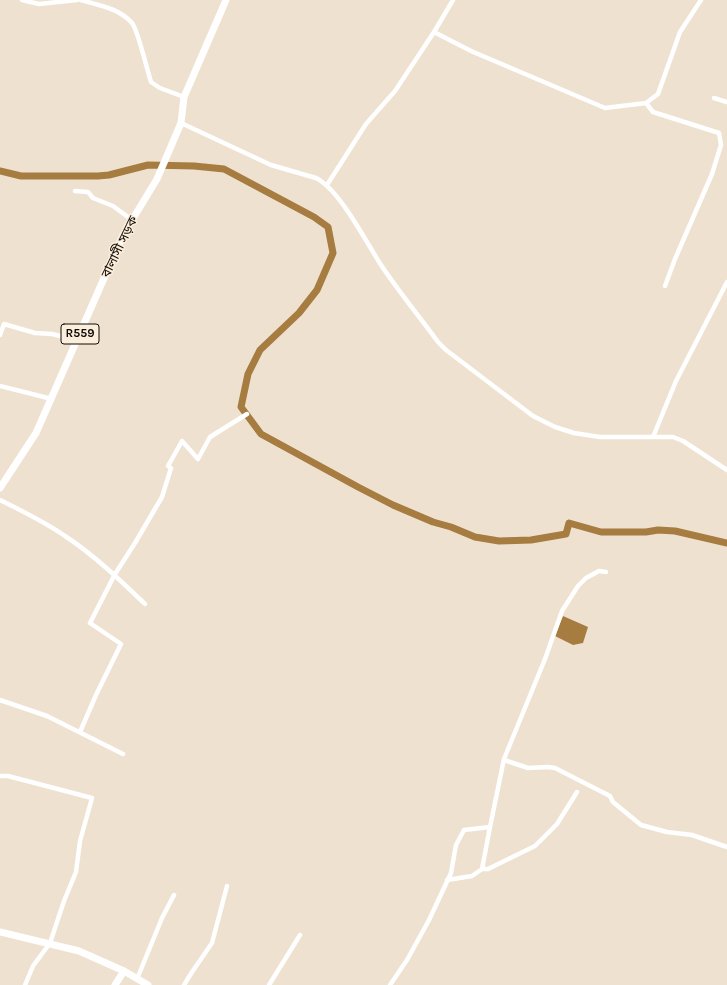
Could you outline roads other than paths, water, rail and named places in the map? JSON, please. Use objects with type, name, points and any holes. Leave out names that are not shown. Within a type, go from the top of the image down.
[{"type":"main road","name":"বালাসী সড়ক","points":[[0,488],[36,433],[123,235],[157,179],[181,123],[184,97],[226,0]]},
{"type":"main road","points":[[0,932],[79,951],[124,971],[148,985]]},
{"type":"main road","points":[[115,985],[124,971]]},
{"type":"street","points":[[22,0],[39,4],[77,0]]},
{"type":"street","points":[[81,0],[105,6],[120,13],[132,24],[151,82],[160,88],[184,97]]},
{"type":"street","points":[[327,185],[366,124],[395,91],[453,0]]},
{"type":"street","points":[[434,32],[471,51],[605,108],[646,103],[658,94],[680,32],[701,0]]},
{"type":"street","points":[[714,98],[727,102]]},
{"type":"street","points":[[646,103],[653,112],[719,133],[721,144],[712,174],[675,259],[666,286]]},
{"type":"street","points":[[181,123],[271,165],[316,178],[327,185],[341,203],[396,287],[438,342],[446,350],[534,416],[549,425],[574,433],[600,437],[673,437],[683,441],[727,470]]},
{"type":"street","points":[[75,191],[88,192],[93,198],[113,206],[132,220]]},
{"type":"street","points":[[653,437],[676,381],[727,282]]},
{"type":"street","points":[[0,335],[4,324],[35,333],[52,334],[77,340]]},
{"type":"street","points":[[0,386],[52,399]]},
{"type":"street","points":[[80,732],[121,644],[90,623],[115,574],[143,531],[162,497],[171,468],[168,466],[182,441],[198,459],[210,437],[246,414]]},
{"type":"street","points":[[0,500],[66,536],[115,574],[145,604]]},
{"type":"street","points":[[482,869],[504,760],[545,659],[562,612],[578,586],[586,578],[599,571],[606,572]]},
{"type":"street","points":[[0,700],[48,716],[123,754]]},
{"type":"street","points":[[504,760],[528,768],[555,768],[610,796],[613,802],[641,825],[667,832],[692,835],[727,847]]},
{"type":"street","points":[[0,776],[8,776],[92,798],[80,841],[76,872],[64,901],[50,943],[33,966],[25,985]]},
{"type":"street","points":[[447,880],[472,876],[482,869],[488,869],[535,846],[556,824],[577,792]]},
{"type":"street","points":[[390,985],[407,960],[429,920],[451,873],[456,845],[464,830],[490,827]]},
{"type":"street","points":[[184,985],[212,943],[227,886]]},
{"type":"street","points":[[138,979],[162,918],[174,895]]},
{"type":"street","points":[[269,985],[300,935]]},
{"type":"waterway","points":[[0,171],[21,176],[98,176],[109,175],[148,165],[194,166],[224,169],[314,217],[328,227],[333,253],[317,290],[299,313],[260,350],[248,374],[241,407],[261,434],[393,505],[433,522],[451,527],[475,537],[499,541],[531,540],[566,534],[569,523],[601,532],[646,532],[658,530],[675,531],[727,543]]}]
